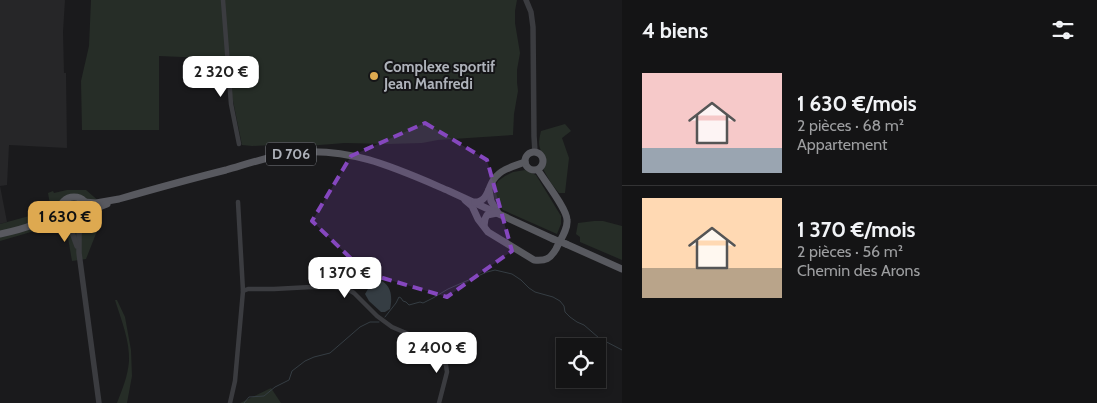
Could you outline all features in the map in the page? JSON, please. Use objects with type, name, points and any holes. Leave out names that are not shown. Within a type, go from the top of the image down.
[{"type":"main road","name":"D 706","points":[[88,213],[119,199],[266,159],[314,152],[374,160],[475,202],[622,269]]},
{"type":"main road","points":[[535,152],[541,154],[544,160],[538,170],[532,170],[529,169],[525,162],[529,154],[535,152]]},
{"type":"main road","points":[[475,202],[483,200],[498,173],[525,162]]},
{"type":"main road","points":[[462,197],[472,206],[478,219],[488,232],[534,260],[543,261],[551,257],[566,228],[568,219],[538,170]]},
{"type":"main road","points":[[484,226],[484,218],[487,215],[498,213],[491,201],[489,190]]},
{"type":"main road","points":[[40,223],[52,217],[59,211],[62,204],[70,198],[78,198],[84,202],[88,213],[86,221],[80,226],[70,227],[62,221],[59,211]]},
{"type":"main road","name":"D 706","points":[[84,202],[119,199]]},
{"type":"main road","points":[[0,234],[40,223],[62,221]]},
{"type":"street","points":[[223,0],[231,104],[238,144]]},
{"type":"street","points":[[526,0],[534,27],[535,152]]},
{"type":"street","points":[[230,403],[235,381],[243,291],[238,202]]},
{"type":"street","points":[[80,226],[79,253],[99,403]]},
{"type":"street","points":[[70,227],[79,253]]},
{"type":"street","points":[[243,291],[248,289],[328,287],[343,288],[354,293],[385,322],[406,334],[432,344],[447,368],[439,403]]},
{"type":"highlighted area","points":[[425,123],[487,160],[512,251],[447,297],[366,273],[312,221],[351,156]]},
{"type":"shaded area","points":[[0,0],[65,0],[63,32],[64,73],[66,73],[67,148],[9,145],[7,185],[0,186]]},
{"type":"shaded area","name":"Complexe sportif Jean Manfredi","points":[[91,0],[517,0],[515,23],[520,53],[517,70],[518,91],[513,135],[438,140],[422,143],[345,143],[307,146],[242,145],[232,96],[229,59],[159,56],[159,130],[82,130],[81,81],[89,46]]},
{"type":"shaded area","points":[[565,124],[571,131],[562,138],[569,158],[565,193],[559,193],[543,169],[545,158],[539,145],[539,139],[541,131]]},
{"type":"shaded area","points":[[525,170],[536,175],[561,216],[561,224],[557,234],[503,210],[495,200],[493,190],[498,181],[513,172]]},
{"type":"shaded area","points":[[0,186],[7,222],[0,224]]},
{"type":"shaded area","points":[[86,190],[101,203],[101,221],[86,259],[72,261],[68,238],[61,230],[54,228],[0,241],[0,224],[51,210],[48,193]]},
{"type":"shaded area","points":[[603,221],[622,226],[622,260],[580,242],[580,237],[576,234],[578,223]]},
{"type":"shaded area","points":[[376,279],[385,283],[390,290],[390,309],[385,312],[381,312],[369,301],[365,294]]},
{"type":"shaded area","points":[[115,300],[117,300],[125,317],[131,350],[132,376],[127,403],[117,403],[125,383],[129,353],[125,330]]},
{"type":"shaded area","points":[[271,388],[281,403],[240,403]]},
{"type":"waterway","points":[[385,317],[399,297],[409,305],[423,303],[448,289],[495,270],[512,274],[535,292],[560,301],[564,306],[565,312],[570,317],[584,325],[599,338],[622,350]]},
{"type":"waterway","points":[[244,403],[249,397],[264,396],[275,387],[289,380],[292,371],[305,361],[330,353],[360,327],[370,322],[379,322]]},
{"type":"place","name":"Complexe sportif Jean Manfredi","points":[[374,76]]}]
